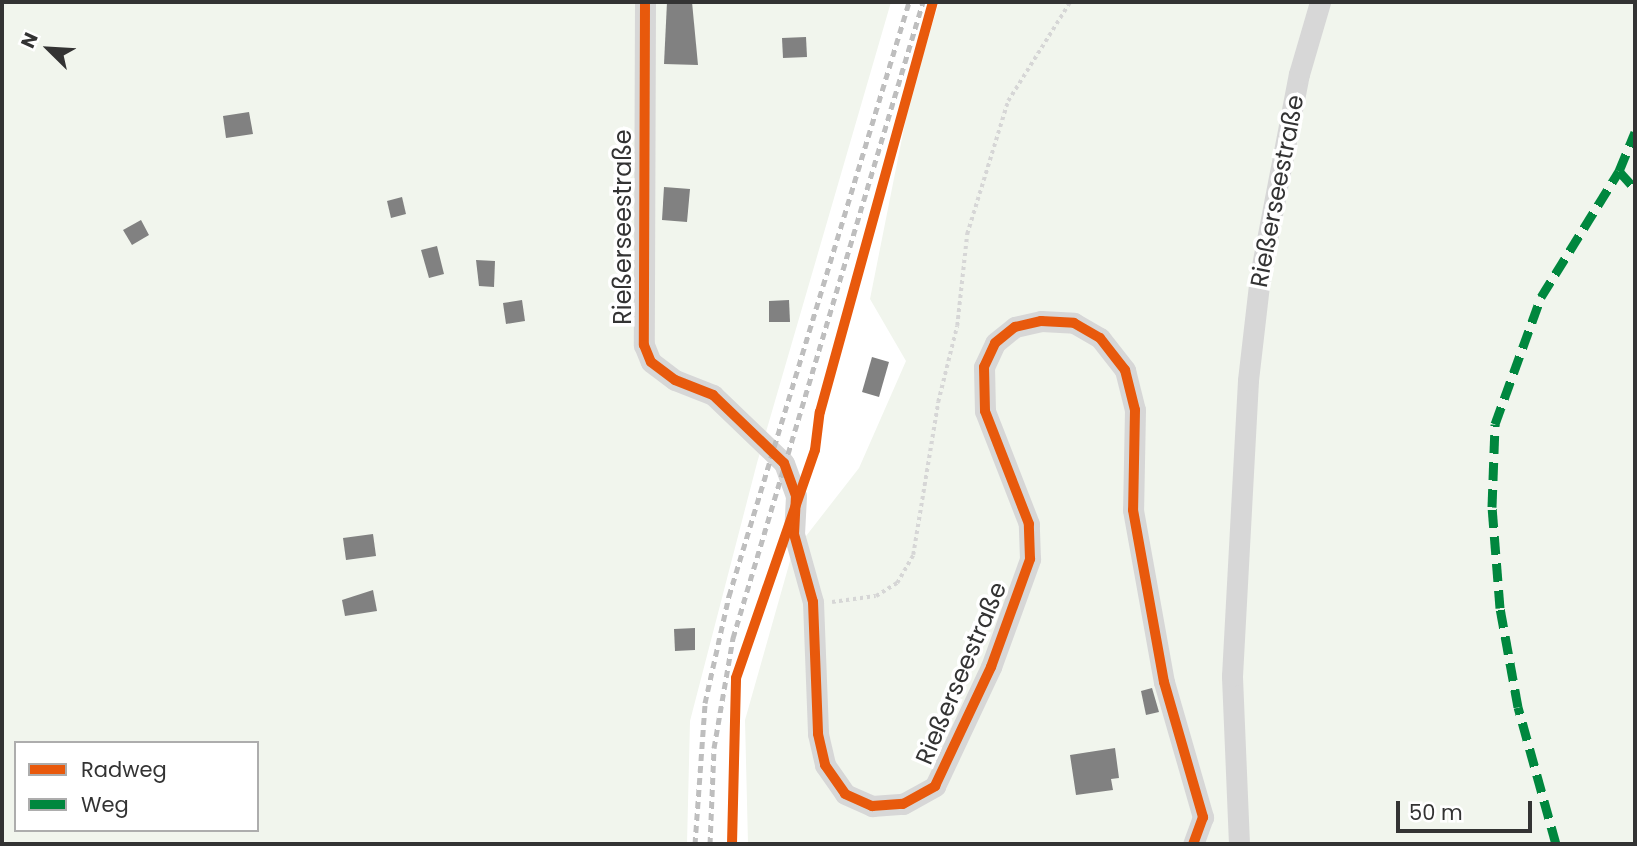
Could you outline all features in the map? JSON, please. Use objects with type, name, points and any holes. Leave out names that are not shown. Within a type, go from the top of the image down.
[{"type":"street","name":"Rießerseestraße","points":[[645,2],[644,345],[651,362],[675,380],[713,394],[784,463],[796,496],[794,534],[813,602],[818,734],[825,765],[845,794],[872,806],[904,804],[935,786],[991,667],[1030,559],[1030,524],[985,411],[985,367],[995,343],[1015,327],[1041,321],[1074,323],[1100,338],[1125,370],[1135,410],[1133,510],[1158,655],[1203,817],[1193,844]]},
{"type":"street","name":"Rießerseestraße","points":[[1239,844],[1232,676],[1248,380],[1260,276],[1299,74],[1320,2]]},
{"type":"path","points":[[813,602],[876,596],[897,583],[914,555],[938,402],[957,326],[967,234],[1007,101],[1070,2]]},
{"type":"shaded area","points":[[2,2],[891,2],[757,463],[690,721],[687,844],[2,844]]},
{"type":"shaded area","points":[[939,2],[1635,2],[1635,844],[748,844],[745,720],[792,554],[859,468],[906,361],[870,299],[910,98]]},
{"type":"building","points":[[667,2],[692,2],[698,65],[664,64]]},
{"type":"building","points":[[806,37],[807,57],[783,58],[782,38]]},
{"type":"building","points":[[249,112],[253,134],[226,138],[223,116]]},
{"type":"building","points":[[664,187],[690,189],[687,222],[662,220]]},
{"type":"building","points":[[402,197],[406,214],[391,218],[387,201]]},
{"type":"building","points":[[141,220],[149,235],[132,245],[123,230]]},
{"type":"building","points":[[437,246],[444,274],[429,278],[421,250]]},
{"type":"building","points":[[476,260],[495,261],[494,287],[479,286]]},
{"type":"building","points":[[522,300],[525,321],[506,324],[503,303]]},
{"type":"building","points":[[789,300],[790,322],[769,322],[769,301]]},
{"type":"building","points":[[872,357],[889,362],[879,397],[862,392]]},
{"type":"building","points":[[373,534],[376,556],[346,560],[343,538]]},
{"type":"building","points":[[373,590],[377,611],[345,616],[342,600]]},
{"type":"building","points":[[695,628],[695,650],[675,651],[674,629]]},
{"type":"building","points":[[1152,688],[1159,712],[1146,715],[1141,691]]},
{"type":"building","points":[[1115,748],[1119,778],[1111,779],[1113,790],[1076,795],[1070,755]]},
{"type":"railway","points":[[695,844],[705,703],[729,596],[909,2]]},
{"type":"railway","points":[[710,844],[714,748],[733,638],[923,2]]},
{"type":"marked path","points":[[1556,844],[1518,707],[1500,608],[1492,507],[1495,424],[1541,297],[1619,171],[1635,132]]},
{"type":"marked path","points":[[1619,171],[1635,189]]},
{"type":"cycle path","points":[[645,2],[644,345],[651,362],[675,380],[713,395],[784,463],[796,496],[794,534],[813,602],[818,734],[825,765],[845,794],[872,806],[903,804],[935,786],[991,667],[1030,559],[1029,524],[985,411],[984,367],[995,343],[1015,327],[1041,321],[1074,323],[1100,338],[1125,370],[1135,410],[1133,510],[1164,682],[1203,817],[1193,844]]},
{"type":"cycle path","points":[[732,844],[736,678],[815,450],[820,412],[933,2]]}]
